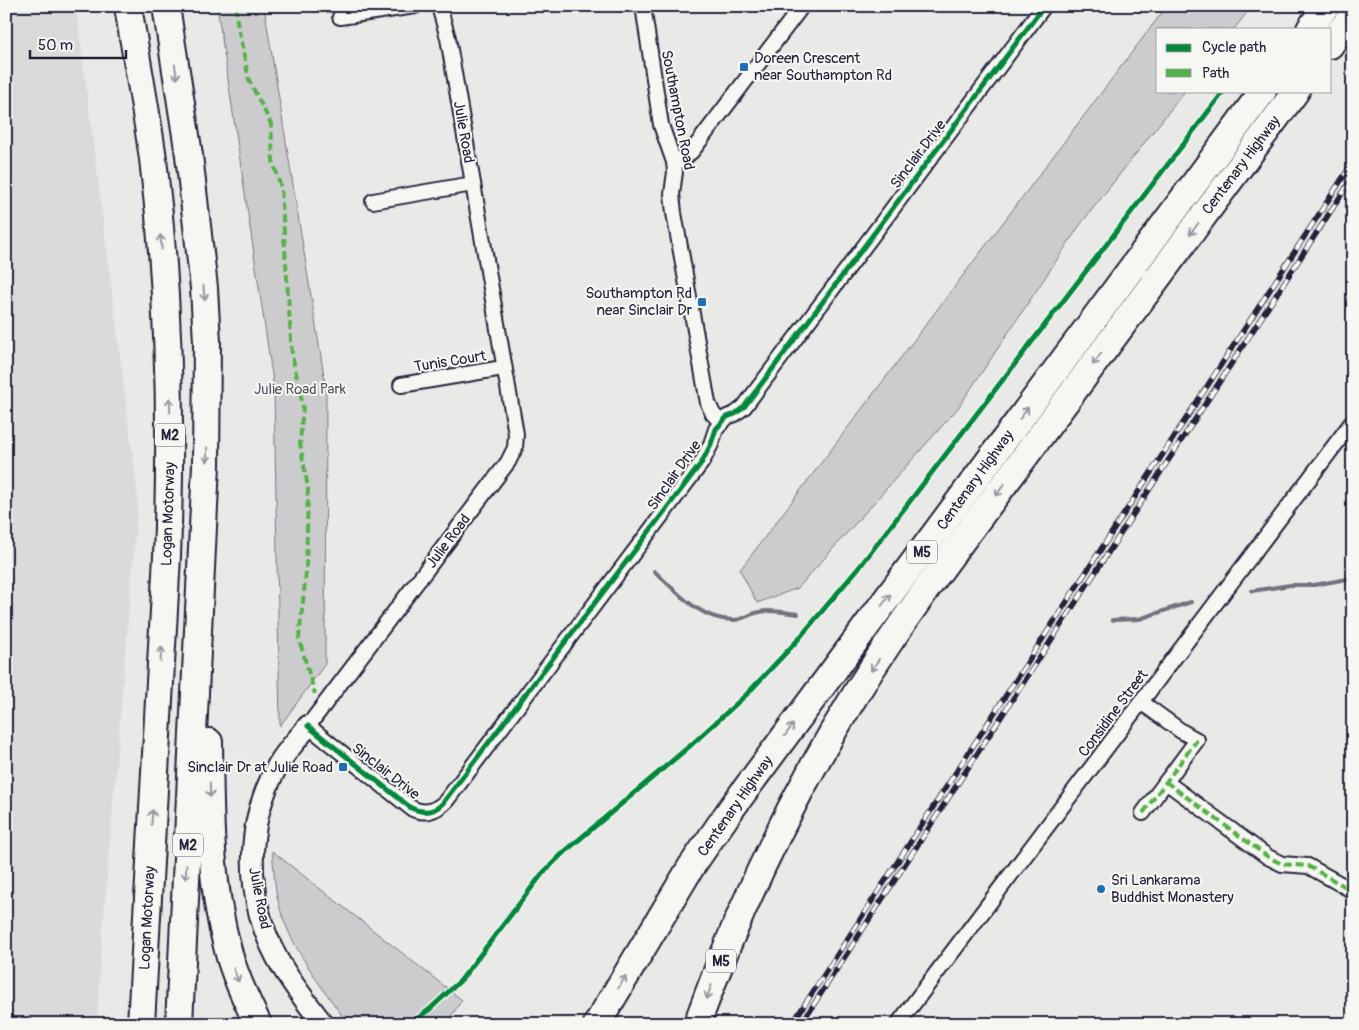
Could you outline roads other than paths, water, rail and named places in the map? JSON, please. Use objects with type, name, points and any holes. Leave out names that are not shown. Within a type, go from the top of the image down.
[{"type":"highway","name":"Logan Motorway","points":[[128,6],[152,158],[161,240],[170,404],[170,482],[167,556],[141,1024]]},
{"type":"highway","name":"M2","points":[[166,6],[191,173],[203,279],[207,342],[206,464],[179,1024]]},
{"type":"highway","points":[[1311,28],[1326,6]]},
{"type":"highway","points":[[1332,42],[1353,14]]},
{"type":"highway","name":"Centenary Highway","points":[[597,1024],[691,867],[731,809],[1262,92]]},
{"type":"highway","name":"Centenary Highway","points":[[697,1024],[718,968],[768,853],[793,802],[857,692],[936,577],[1295,92]]},
{"type":"highway","points":[[197,666],[208,688],[211,849],[217,903],[231,959],[246,1000],[258,1024]]},
{"type":"highway","points":[[129,1024],[132,985],[144,969]]},
{"type":"street","points":[[340,18],[415,6]]},
{"type":"street","name":"Julie Road","points":[[323,1024],[291,981],[277,958],[260,916],[254,887],[252,858],[255,829],[263,796],[279,764],[508,462],[515,448],[516,434],[503,368],[448,38],[439,6]]},
{"type":"street","name":"Southampton Road","points":[[643,6],[661,125],[674,162],[675,172],[672,194],[674,213],[708,403],[713,414],[721,422]]},
{"type":"street","points":[[674,162],[683,159],[692,151],[802,6]]},
{"type":"street","name":"Sinclair Drive","points":[[308,726],[411,808],[424,812],[438,808],[446,801],[702,462],[716,428],[727,417],[735,414],[744,406],[1044,6]]},
{"type":"street","points":[[373,201],[473,184]]},
{"type":"street","name":"Tunis Court","points":[[401,385],[503,368]]},
{"type":"street","name":"Considine Street","points":[[898,1024],[1353,421]]},
{"type":"street","points":[[1141,702],[1180,732],[1198,740],[1143,813]]},
{"type":"street","points":[[1166,782],[1268,857],[1282,864],[1308,866],[1353,891]]},
{"type":"waterway","points":[[654,571],[690,604],[711,616],[734,620],[764,611],[798,614]]},
{"type":"waterway","points":[[1252,591],[1290,585],[1314,585],[1353,578]]},
{"type":"waterway","points":[[1112,620],[1139,619],[1191,602]]},
{"type":"railway","points":[[792,1024],[1353,162]]},
{"type":"railway","points":[[801,1024],[1353,177]]},
{"type":"place","name":"Doreen Crescent near Southampton Rd","points":[[744,67]]},
{"type":"place","name":"Southampton Rd near Sinclair Dr","points":[[702,302]]},
{"type":"place","name":"Sinclair Dr at Julie Road","points":[[343,767]]},
{"type":"place","name":"Sri Lankarama Buddhist Monastery","points":[[1101,889]]},
{"type":"park label","name":"Julie Road Park","points":[[300,389]]}]
